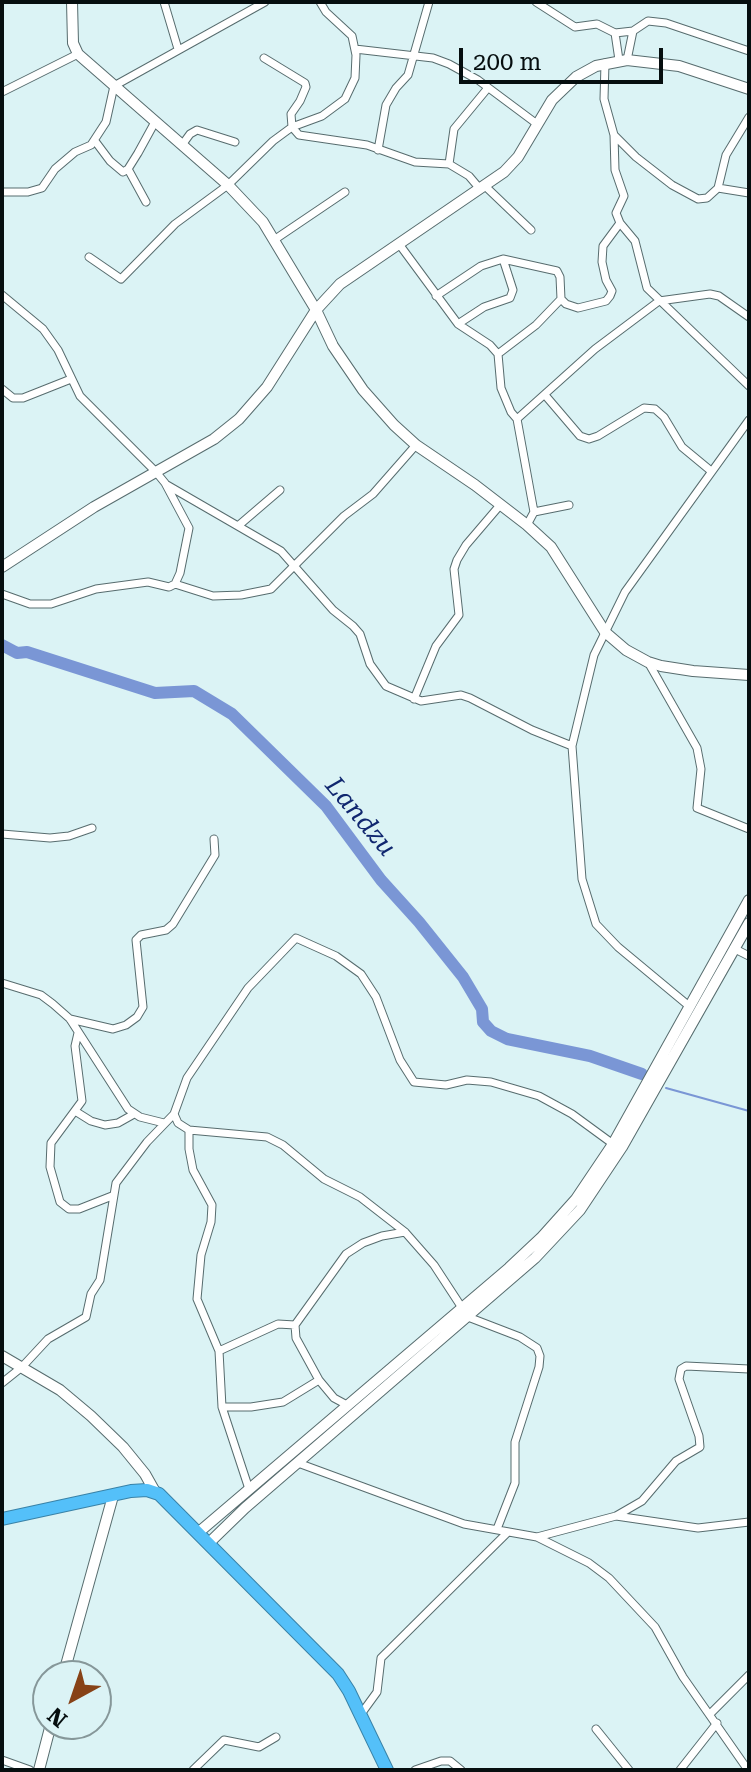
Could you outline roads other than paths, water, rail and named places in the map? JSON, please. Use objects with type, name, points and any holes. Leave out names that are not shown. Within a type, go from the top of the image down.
[{"type":"highway","points":[[2,1519],[131,1491],[154,1490],[325,1659],[349,1691],[387,1770]]},
{"type":"street","points":[[72,2],[73,43],[78,54],[228,185],[263,222],[316,310],[333,346],[363,390],[394,425],[416,445],[501,504],[551,547],[605,632],[626,650],[648,662],[693,671],[749,675]]},
{"type":"street","points":[[164,2],[178,49]]},
{"type":"street","points":[[114,86],[265,2]]},
{"type":"street","points":[[89,257],[118,280],[121,279],[175,224],[228,185],[273,141],[292,127],[322,116],[345,99],[355,78],[352,36],[326,12],[320,2]]},
{"type":"street","points":[[378,150],[386,105],[408,75],[429,2]]},
{"type":"street","points":[[536,2],[575,27],[597,24],[615,33],[633,31]]},
{"type":"street","points":[[623,60],[633,31],[642,23],[656,21],[749,51]]},
{"type":"street","points":[[615,33],[623,60]]},
{"type":"street","points":[[355,49],[433,58],[449,64],[478,80],[537,124]]},
{"type":"street","points":[[2,92],[78,54]]},
{"type":"street","points":[[264,58],[305,83],[300,101],[291,114],[292,127],[299,135],[367,145],[415,162],[449,164],[469,176],[531,230]]},
{"type":"street","points":[[2,567],[94,507],[214,439],[239,419],[267,387],[316,310],[340,284],[504,172],[518,157],[552,100],[576,77],[605,63],[623,60],[679,66],[749,89]]},
{"type":"street","points":[[605,63],[604,99],[614,135],[615,170],[624,196],[617,210],[620,223],[635,241],[647,288],[749,386]]},
{"type":"street","points":[[2,192],[28,192],[42,188],[55,169],[75,152],[95,141],[106,122],[114,86]]},
{"type":"street","points":[[449,164],[454,129],[487,89]]},
{"type":"street","points":[[614,135],[650,169],[691,197],[707,198],[718,188],[726,155],[749,117]]},
{"type":"street","points":[[95,141],[123,172],[128,169],[155,122]]},
{"type":"street","points":[[182,145],[197,130],[235,142]]},
{"type":"street","points":[[128,169],[146,202]]},
{"type":"street","points":[[718,188],[749,193]]},
{"type":"street","points":[[274,240],[345,192]]},
{"type":"street","points":[[436,296],[481,266],[503,259],[557,271],[561,299],[566,304],[578,308],[606,301],[612,291],[602,262],[603,246],[620,223]]},
{"type":"street","points":[[399,244],[458,324],[498,354],[501,388],[517,419],[534,512],[527,525]]},
{"type":"street","points":[[458,324],[484,307],[510,298],[513,290],[503,259]]},
{"type":"street","points":[[517,419],[595,349],[659,301],[710,294],[719,296],[749,317]]},
{"type":"street","points":[[2,295],[43,329],[58,350],[80,396],[165,483],[189,528],[175,584]]},
{"type":"street","points":[[498,354],[536,325],[561,299]]},
{"type":"street","points":[[2,389],[13,398],[23,398],[71,379]]},
{"type":"street","points":[[545,395],[580,436],[589,439],[644,408],[655,409],[664,417],[682,447],[711,471]]},
{"type":"street","points":[[689,1006],[618,947],[596,924],[582,879],[572,746],[594,655],[625,592],[749,420]]},
{"type":"street","points":[[2,594],[30,604],[51,604],[96,589],[148,582],[169,587],[175,584],[213,596],[271,589],[344,516],[373,494],[416,445]]},
{"type":"street","points":[[165,483],[281,551],[333,610],[360,634],[370,664],[386,686],[421,701],[461,695],[572,746]]},
{"type":"street","points":[[238,526],[280,490]]},
{"type":"street","points":[[414,699],[436,646],[459,615],[454,569],[457,560],[501,504]]},
{"type":"street","points":[[534,512],[569,505]]},
{"type":"street","points":[[648,662],[697,748],[701,769],[697,808],[749,829]]},
{"type":"street","points":[[2,834],[50,838],[69,836],[92,828]]},
{"type":"street","points":[[70,1019],[113,1029],[137,1017],[143,1007],[136,940],[141,935],[166,930],[173,924],[215,855],[214,839]]},
{"type":"street","points":[[210,1542],[465,1312],[576,1199],[613,1144],[749,900]]},
{"type":"street","points":[[199,1532],[347,1405],[560,1233],[601,1181],[749,923]]},
{"type":"street","points":[[2,1383],[48,1339],[86,1317],[91,1294],[100,1280],[116,1183],[174,1114],[187,1078],[248,988],[296,938],[336,956],[361,974],[376,997],[400,1060],[414,1082],[446,1085],[467,1080],[491,1082],[539,1096],[572,1114],[613,1144]]},
{"type":"street","points":[[735,949],[749,956]]},
{"type":"street","points":[[2,983],[41,995],[70,1019],[134,1114],[164,1123]]},
{"type":"street","points":[[78,1033],[75,1054],[82,1101],[54,1139],[49,1150],[50,1167],[60,1202],[69,1209],[79,1209],[112,1196]]},
{"type":"street","points":[[75,1111],[105,1125],[118,1123],[134,1114]]},
{"type":"street","points":[[174,1114],[178,1123],[189,1130],[267,1137],[283,1145],[324,1179],[360,1197],[405,1232],[434,1265],[465,1312],[537,1348],[539,1367],[515,1442],[515,1483],[497,1529]]},
{"type":"street","points":[[189,1130],[193,1170],[212,1205],[211,1222],[201,1255],[197,1299],[219,1351],[222,1407],[249,1489]]},
{"type":"street","points":[[347,1405],[334,1398],[319,1380],[296,1338],[295,1325],[346,1254],[363,1243],[405,1232]]},
{"type":"street","points":[[219,1351],[278,1324],[295,1325]]},
{"type":"street","points":[[2,1356],[60,1390],[91,1416],[137,1464],[154,1490]]},
{"type":"street","points":[[537,1537],[616,1516],[642,1501],[676,1461],[700,1447],[679,1379],[681,1369],[686,1366],[749,1369]]},
{"type":"street","points":[[222,1407],[283,1402],[319,1380]]},
{"type":"street","points":[[298,1463],[464,1524],[537,1537],[589,1563],[655,1627],[683,1677],[748,1770]]},
{"type":"street","points":[[67,1660],[113,1496]]},
{"type":"street","points":[[616,1516],[698,1528],[749,1522]]},
{"type":"street","points":[[361,1714],[377,1692],[381,1658],[508,1532]]},
{"type":"street","points":[[710,1714],[749,1675]]},
{"type":"street","points":[[680,1770],[717,1723]]},
{"type":"street","points":[[596,1729],[629,1770]]},
{"type":"street","points":[[193,1770],[224,1740],[259,1747],[276,1737]]},
{"type":"street","points":[[39,1770],[47,1740]]},
{"type":"street","points":[[739,1757],[749,1750]]},
{"type":"street","points":[[2,1760],[30,1770]]},
{"type":"street","points":[[415,1770],[450,1761],[461,1770]]},
{"type":"waterway","name":"Landzu","points":[[2,645],[17,653],[27,652],[155,693],[194,691],[232,714],[326,806],[381,880],[463,977],[482,1009],[483,1022],[491,1031],[507,1039],[590,1056],[642,1074]]},
{"type":"waterway","name":"Landzu","points":[[666,1088],[749,1111]]}]
